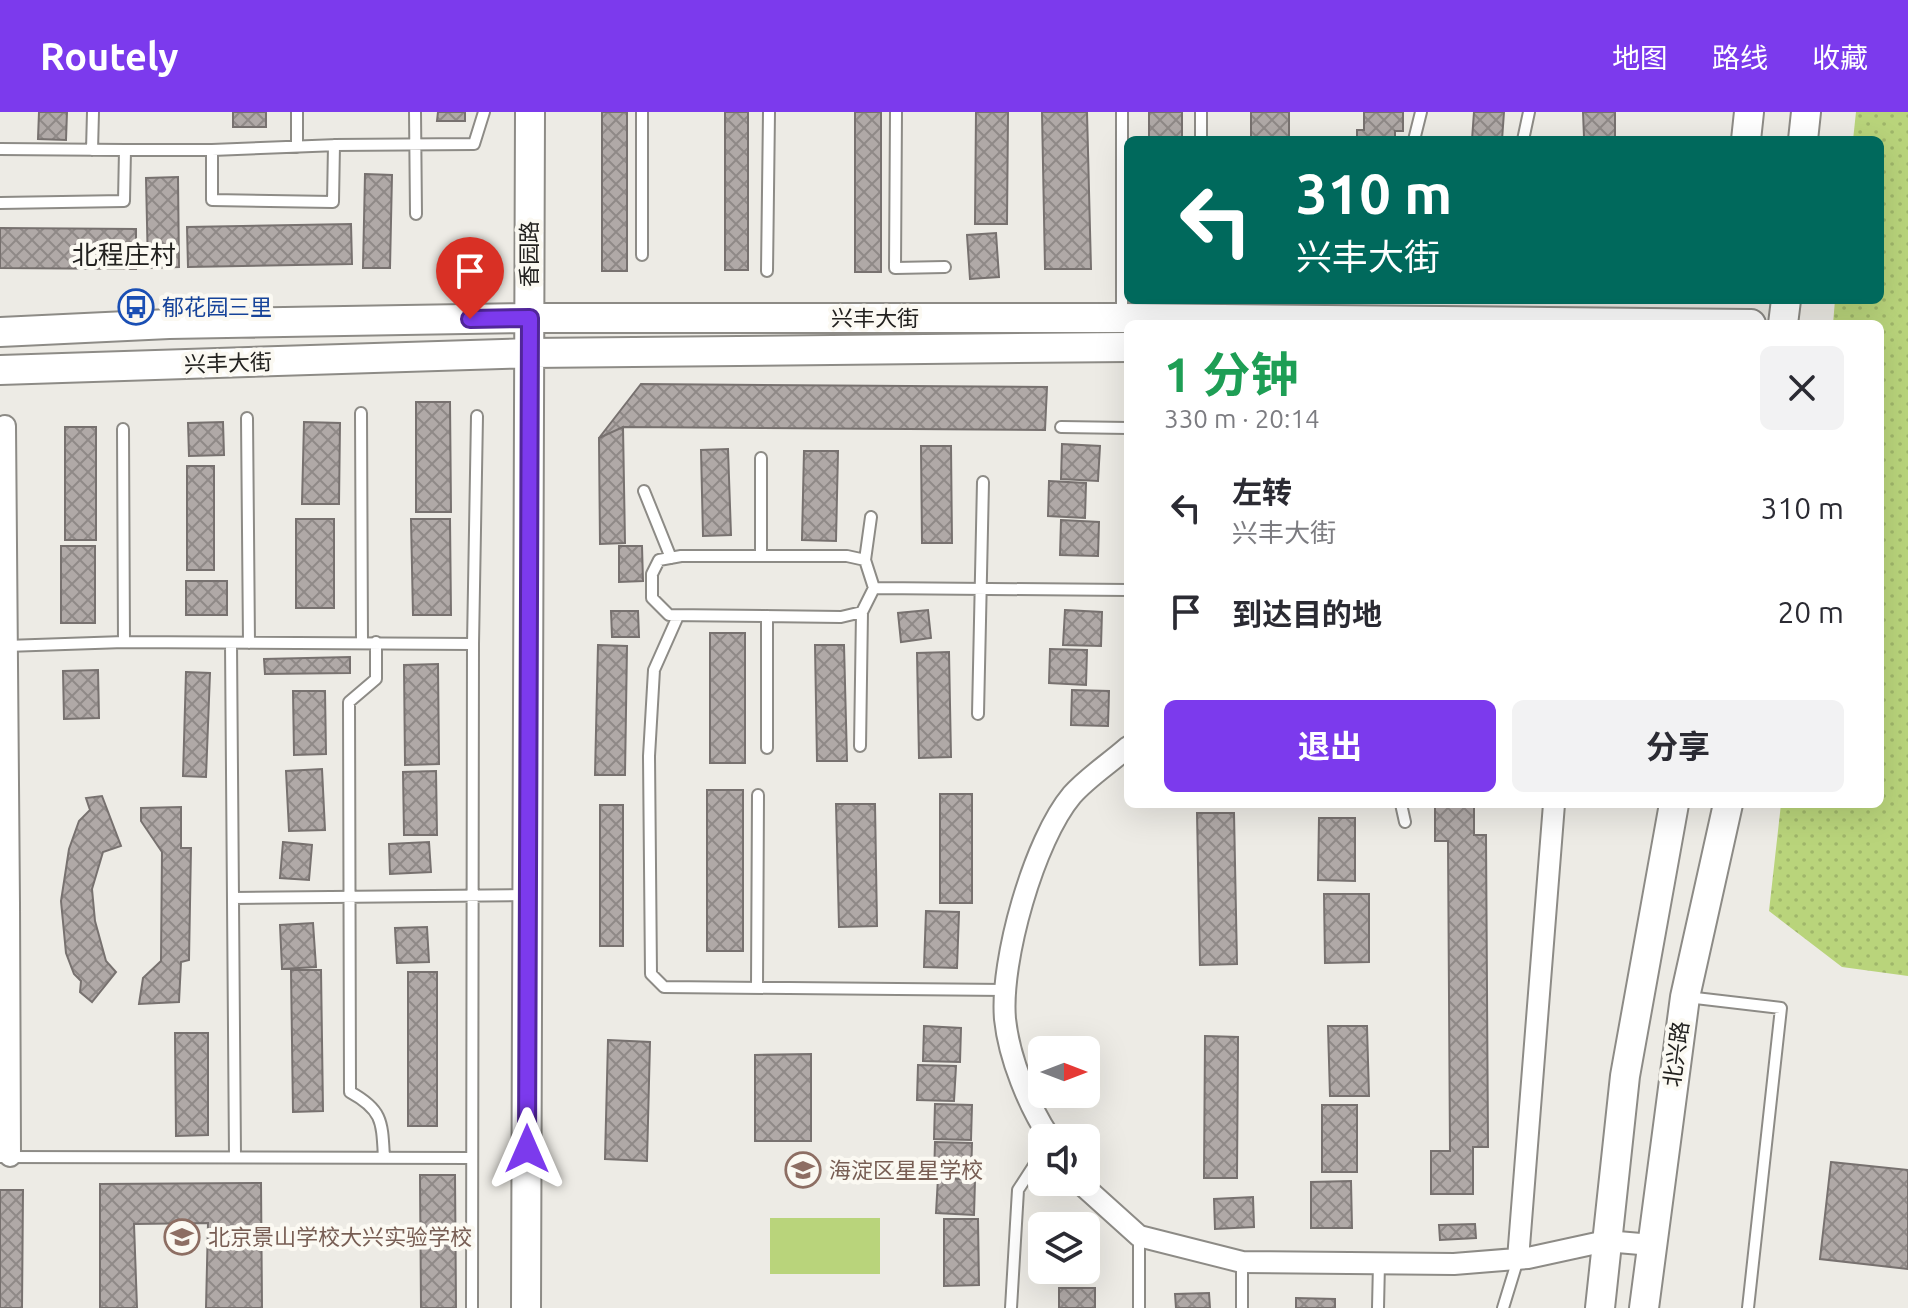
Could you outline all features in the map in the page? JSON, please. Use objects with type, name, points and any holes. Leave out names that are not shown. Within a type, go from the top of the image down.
[{"type":"main road","name":"香园路","points":[[526,1308],[530,112]]},
{"type":"main road","points":[[1746,136],[1749,112]]},
{"type":"main road","points":[[1803,136],[1806,112]]},
{"type":"main road","points":[[1653,320],[1686,304]]},
{"type":"main road","name":"兴丰大街","points":[[1672,320],[1734,317]]},
{"type":"main road","name":"兴丰大街","points":[[0,332],[169,324],[530,318],[1475,320]]},
{"type":"main road","points":[[169,324],[170,365]]},
{"type":"main road","name":"兴丰大街","points":[[0,370],[530,353],[1124,347]]},
{"type":"main road","name":"北兴路","points":[[1600,1308],[1625,1076],[1673,808]]},
{"type":"main road","name":"北兴路","points":[[1644,1308],[1685,997],[1727,808]]},
{"type":"street","points":[[5,426],[5,1156]]},
{"type":"street","points":[[1041,1124],[1030,1108],[1005,1021],[1006,973],[1031,869],[1072,796],[1124,750]]},
{"type":"street","points":[[1518,1259],[1554,808]]},
{"type":"street","points":[[1095,1196],[1139,1236],[1242,1262],[1454,1264],[1518,1259],[1606,1241],[1652,1245]]},
{"type":"lane","points":[[92,150],[93,112]]},
{"type":"lane","points":[[297,112],[297,147]]},
{"type":"lane","points":[[415,112],[416,214]]},
{"type":"lane","points":[[0,149],[212,150],[474,144],[484,112]]},
{"type":"lane","points":[[642,112],[642,255]]},
{"type":"lane","points":[[767,271],[769,112]]},
{"type":"lane","points":[[896,112],[895,268],[945,267]]},
{"type":"lane","points":[[1122,112],[1124,337]]},
{"type":"lane","points":[[1201,112],[1201,136]]},
{"type":"lane","points":[[1415,136],[1421,112]]},
{"type":"lane","points":[[1524,136],[1529,112]]},
{"type":"lane","points":[[212,150],[212,200],[333,202],[334,145],[338,145]]},
{"type":"lane","points":[[0,203],[124,201],[125,150]]},
{"type":"lane","points":[[361,413],[362,642]]},
{"type":"lane","points":[[472,1308],[473,644],[477,416]]},
{"type":"lane","points":[[247,418],[249,643]]},
{"type":"lane","points":[[1061,427],[1124,428]]},
{"type":"lane","points":[[123,429],[124,642]]},
{"type":"lane","points":[[761,458],[761,556]]},
{"type":"lane","points":[[978,714],[983,482]]},
{"type":"lane","points":[[644,491],[671,558]]},
{"type":"lane","points":[[860,746],[862,612],[874,588],[865,560],[871,517]]},
{"type":"lane","points":[[862,612],[841,617],[669,615],[652,598],[652,574],[659,560],[671,558],[847,556],[865,560]]},
{"type":"lane","points":[[874,588],[1124,590]]},
{"type":"lane","points":[[678,616],[654,670],[649,756],[651,974],[664,987],[1006,990]]},
{"type":"lane","points":[[767,616],[767,748]]},
{"type":"lane","points":[[3,646],[124,642],[473,644]]},
{"type":"lane","points":[[376,642],[376,679],[349,702],[350,1092],[368,1102],[382,1121],[384,1158]]},
{"type":"lane","points":[[231,643],[235,1157]]},
{"type":"lane","points":[[757,987],[758,795]]},
{"type":"lane","points":[[1402,808],[1405,822]]},
{"type":"lane","points":[[233,898],[528,895]]},
{"type":"lane","points":[[1685,997],[1781,1008],[1748,1308]]},
{"type":"lane","points":[[5,1156],[472,1158]]},
{"type":"lane","points":[[1011,1308],[1018,1190],[1028,1175]]},
{"type":"lane","points":[[1139,1236],[1139,1308]]},
{"type":"lane","points":[[1503,1308],[1518,1259]]},
{"type":"lane","points":[[1242,1262],[1242,1308]]},
{"type":"lane","points":[[1378,1308],[1379,1263]]},
{"type":"green space","points":[[1856,112],[1908,112],[1908,976],[1842,967],[1769,911],[1781,808],[1884,808],[1884,320],[1833,320],[1835,304],[1884,304],[1884,136],[1853,136]]},
{"type":"green space","points":[[770,1218],[880,1218],[880,1274],[770,1274]]},
{"type":"building","points":[[39,112],[67,112],[66,140],[38,139]]},
{"type":"building","points":[[233,112],[266,112],[266,127],[233,127]]},
{"type":"building","points":[[438,112],[465,112],[465,121],[437,121]]},
{"type":"building","points":[[602,112],[627,112],[627,271],[602,271]]},
{"type":"building","points":[[725,112],[748,112],[748,270],[725,270]]},
{"type":"building","points":[[855,112],[881,112],[881,272],[855,272]]},
{"type":"building","points":[[976,112],[1008,112],[1007,224],[975,224]]},
{"type":"building","points":[[1042,112],[1087,112],[1091,269],[1045,269]]},
{"type":"building","points":[[1149,112],[1182,112],[1182,136],[1149,136]]},
{"type":"building","points":[[1251,112],[1289,112],[1289,136],[1251,136]]},
{"type":"building","points":[[1364,112],[1403,112],[1403,131],[1395,131],[1395,136],[1357,136],[1357,130],[1364,130]]},
{"type":"building","points":[[1474,112],[1504,112],[1502,136],[1472,136]]},
{"type":"building","points":[[1583,112],[1615,112],[1615,136],[1584,136]]},
{"type":"building","points":[[365,174],[392,175],[390,268],[363,268]]},
{"type":"building","points":[[178,177],[179,267],[148,268],[146,178]]},
{"type":"building","points":[[351,224],[352,264],[188,267],[187,227]]},
{"type":"building","points":[[0,228],[136,229],[136,269],[0,268]]},
{"type":"building","points":[[996,233],[999,277],[970,279],[967,235]]},
{"type":"building","points":[[641,384],[1047,387],[1045,430],[623,427],[599,438]]},
{"type":"building","points":[[416,402],[450,402],[451,512],[416,512]]},
{"type":"building","points":[[223,422],[224,455],[189,456],[188,423]]},
{"type":"building","points":[[304,422],[340,423],[339,504],[302,504]]},
{"type":"building","points":[[65,427],[96,427],[96,540],[65,540]]},
{"type":"building","points":[[623,427],[625,543],[600,544],[599,438]]},
{"type":"building","points":[[1062,444],[1100,446],[1098,481],[1061,479]]},
{"type":"building","points":[[921,446],[951,446],[952,543],[922,543]]},
{"type":"building","points":[[728,449],[731,535],[703,536],[701,450]]},
{"type":"building","points":[[804,451],[838,451],[836,541],[802,540]]},
{"type":"building","points":[[187,466],[214,466],[214,570],[187,570]]},
{"type":"building","points":[[1049,481],[1086,483],[1085,518],[1048,516]]},
{"type":"building","points":[[296,519],[334,519],[334,608],[296,608]]},
{"type":"building","points":[[411,519],[450,519],[451,615],[413,615]]},
{"type":"building","points":[[1061,520],[1099,522],[1098,556],[1060,555]]},
{"type":"building","points":[[61,546],[95,546],[95,623],[61,623]]},
{"type":"building","points":[[619,546],[642,546],[643,581],[619,582]]},
{"type":"building","points":[[186,581],[227,581],[227,615],[186,615]]},
{"type":"building","points":[[928,610],[931,638],[901,642],[898,613]]},
{"type":"building","points":[[1065,610],[1102,612],[1101,646],[1063,645]]},
{"type":"building","points":[[611,611],[638,611],[639,637],[612,637]]},
{"type":"building","points":[[710,633],[745,633],[745,763],[710,763]]},
{"type":"building","points":[[598,645],[627,646],[625,775],[595,775]]},
{"type":"building","points":[[815,645],[844,645],[847,761],[817,761]]},
{"type":"building","points":[[1050,649],[1087,650],[1086,685],[1049,683]]},
{"type":"building","points":[[949,652],[951,757],[919,758],[917,653]]},
{"type":"building","points":[[350,657],[350,673],[265,674],[264,659]]},
{"type":"building","points":[[438,664],[439,764],[405,765],[404,665]]},
{"type":"building","points":[[98,670],[99,718],[64,719],[63,671]]},
{"type":"building","points":[[186,672],[210,673],[206,777],[183,776]]},
{"type":"building","points":[[1072,690],[1109,691],[1108,726],[1071,725]]},
{"type":"building","points":[[293,691],[325,691],[326,754],[294,755]]},
{"type":"building","points":[[322,769],[325,830],[289,831],[286,771]]},
{"type":"building","points":[[436,771],[437,835],[404,835],[403,772]]},
{"type":"building","points":[[707,790],[743,790],[743,951],[707,951]]},
{"type":"building","points":[[940,794],[972,794],[972,903],[940,903]]},
{"type":"building","points":[[102,796],[121,846],[103,852],[92,889],[95,921],[106,961],[116,972],[92,1002],[80,992],[81,981],[74,974],[66,953],[61,901],[69,849],[79,821],[90,810],[86,798]]},
{"type":"building","points":[[836,804],[875,804],[877,926],[839,927]]},
{"type":"building","points":[[600,805],[623,805],[623,946],[600,946]]},
{"type":"building","points":[[181,807],[181,848],[191,848],[189,960],[181,962],[179,1002],[139,1004],[143,978],[161,961],[162,852],[141,821],[141,808]]},
{"type":"building","points":[[1435,808],[1474,808],[1474,835],[1486,835],[1488,1147],[1473,1147],[1473,1194],[1431,1194],[1431,1151],[1450,1151],[1448,841],[1435,841]]},
{"type":"building","points":[[1197,813],[1234,813],[1237,964],[1200,965]]},
{"type":"building","points":[[1319,818],[1355,818],[1355,881],[1318,880]]},
{"type":"building","points":[[283,842],[312,845],[309,880],[280,878]]},
{"type":"building","points":[[429,842],[431,872],[390,874],[389,844]]},
{"type":"building","points":[[1324,894],[1369,894],[1369,962],[1325,963]]},
{"type":"building","points":[[926,911],[959,912],[957,968],[924,967]]},
{"type":"building","points":[[313,923],[316,967],[282,969],[280,925]]},
{"type":"building","points":[[427,927],[429,962],[397,963],[395,928]]},
{"type":"building","points":[[291,970],[321,970],[323,1111],[293,1112]]},
{"type":"building","points":[[408,972],[437,972],[437,1126],[408,1126]]},
{"type":"building","points":[[924,1026],[961,1028],[960,1062],[923,1061]]},
{"type":"building","points":[[1328,1026],[1367,1026],[1369,1096],[1330,1096]]},
{"type":"building","points":[[175,1033],[208,1033],[208,1135],[176,1136]]},
{"type":"building","points":[[1205,1036],[1238,1037],[1237,1178],[1204,1178]]},
{"type":"building","points":[[608,1040],[650,1042],[647,1161],[605,1159]]},
{"type":"building","points":[[811,1054],[811,1141],[755,1141],[755,1055]]},
{"type":"building","points":[[918,1065],[956,1066],[954,1101],[917,1100]]},
{"type":"building","points":[[935,1104],[972,1105],[971,1140],[934,1139]]},
{"type":"building","points":[[1322,1105],[1357,1105],[1357,1172],[1322,1172]]},
{"type":"building","points":[[935,1142],[972,1143],[971,1178],[934,1177]]},
{"type":"building","points":[[1831,1162],[1908,1170],[1908,1269],[1820,1259]]},
{"type":"building","points":[[420,1175],[455,1175],[456,1308],[421,1308]]},
{"type":"building","points":[[938,1178],[975,1180],[974,1215],[936,1213]]},
{"type":"building","points":[[1351,1181],[1352,1228],[1311,1228],[1311,1182]]},
{"type":"building","points":[[261,1183],[262,1308],[206,1308],[208,1223],[134,1224],[137,1308],[100,1308],[100,1184]]},
{"type":"building","points":[[0,1190],[23,1190],[22,1308],[0,1308]]},
{"type":"building","points":[[1253,1197],[1254,1227],[1215,1229],[1214,1199]]},
{"type":"building","points":[[944,1219],[978,1219],[979,1285],[944,1286]]},
{"type":"building","points":[[1475,1224],[1476,1238],[1440,1240],[1439,1225]]},
{"type":"building","points":[[1059,1288],[1095,1288],[1095,1308],[1059,1308]]},
{"type":"building","points":[[1209,1293],[1210,1308],[1176,1308],[1175,1294]]},
{"type":"building","points":[[1296,1298],[1335,1299],[1335,1308],[1296,1308]]},
{"type":"place","name":"郁花园三里","points":[[136,307]]},
{"type":"place","name":"海淀区星星学校","points":[[803,1170]]},
{"type":"place","name":"北京景山学校大兴实验学校","points":[[182,1237]]},
{"type":"district","name":"北程庄村","points":[[124,255]]},
{"type":"route","points":[[470,319],[530,318],[527,1149]]}]
